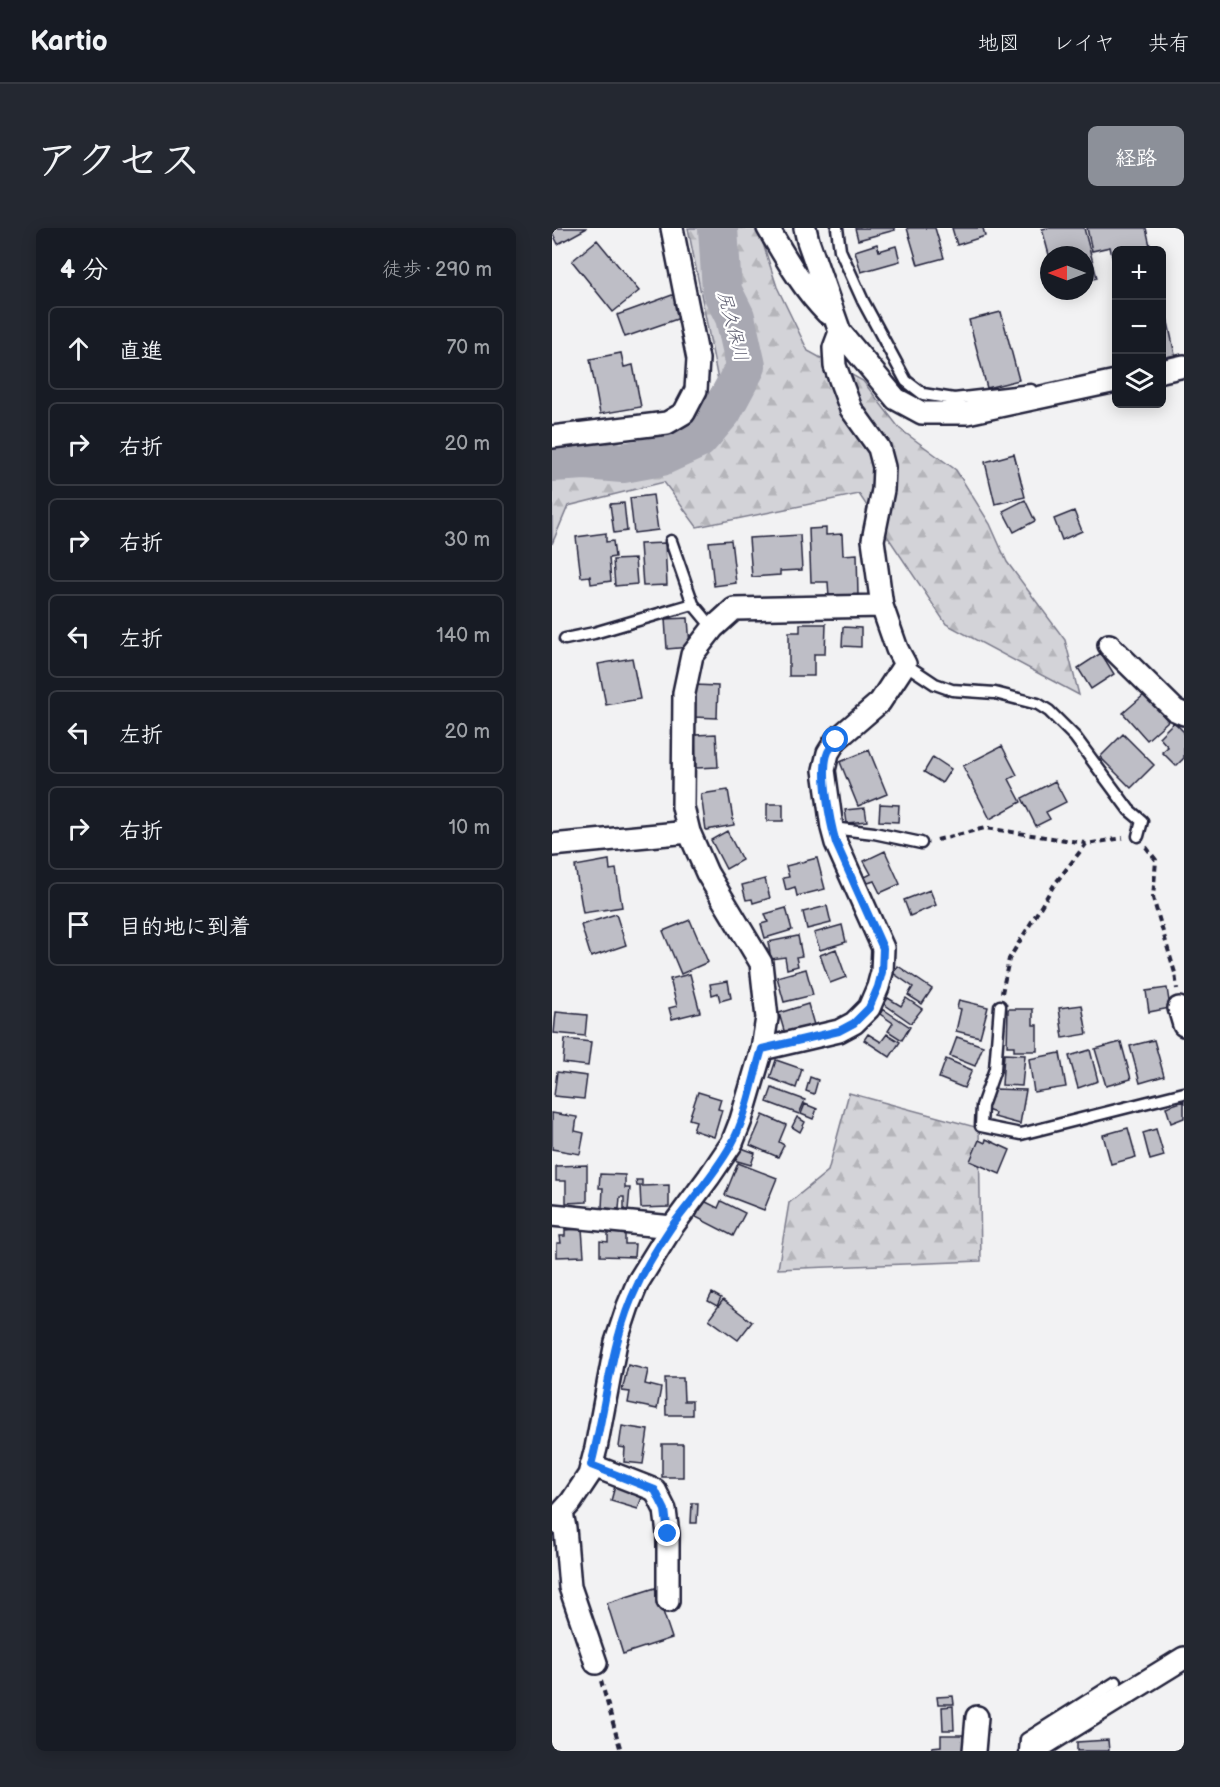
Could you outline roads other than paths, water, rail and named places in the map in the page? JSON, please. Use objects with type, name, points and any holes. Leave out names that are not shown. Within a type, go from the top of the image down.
[{"type":"street","points":[[552,437],[667,423],[684,413],[696,390],[698,359],[672,228]]},
{"type":"street","points":[[768,228],[820,306],[896,399],[922,413],[968,413],[1112,382]]},
{"type":"street","points":[[762,1049],[839,1031],[854,1023],[869,1008],[878,987],[882,972],[883,948],[831,828],[824,770],[828,753],[836,740],[880,702],[905,664],[897,649],[882,606],[873,540],[883,490],[884,467],[879,448],[851,409],[834,366],[834,348],[838,327],[805,228]]},
{"type":"street","points":[[1166,370],[1184,366]]},
{"type":"street","points":[[596,1663],[570,1587],[565,1528],[557,1518],[589,1475],[616,1342],[628,1306],[639,1282],[672,1227],[710,1177],[732,1143],[762,1049],[767,1018],[761,963],[707,873],[689,832],[683,807],[684,693],[692,655],[713,628],[734,609],[882,606]]},
{"type":"street","points":[[1109,645],[1175,710],[1184,714]]},
{"type":"street","points":[[552,844],[689,832]]},
{"type":"street","points":[[552,1215],[672,1227]]},
{"type":"street","points":[[591,1465],[655,1490],[665,1510],[668,1534],[668,1601]]},
{"type":"street","points":[[1033,1751],[1184,1658]]},
{"type":"street","points":[[974,1751],[977,1717]]},
{"type":"lane","points":[[837,228],[840,250],[862,301],[906,381],[923,394],[940,398],[954,399],[1033,390],[1041,399]]},
{"type":"lane","points":[[671,541],[693,604],[713,628]]},
{"type":"lane","points":[[565,639],[594,633],[693,604]]},
{"type":"lane","points":[[905,664],[935,684],[952,690],[995,693],[1038,704],[1049,711],[1075,737],[1129,810],[1142,821],[1138,836]]},
{"type":"lane","points":[[831,828],[874,832],[921,843]]},
{"type":"lane","points":[[1000,1006],[995,1069],[982,1106],[981,1126],[1021,1134],[1184,1093]]},
{"type":"lane","points":[[1025,1751],[1026,1739],[1116,1682]]},
{"type":"waterway","name":"尻久保川","points":[[552,462],[585,460],[623,463],[661,456],[698,439],[722,411],[746,366],[735,317],[722,291],[718,228]]}]
